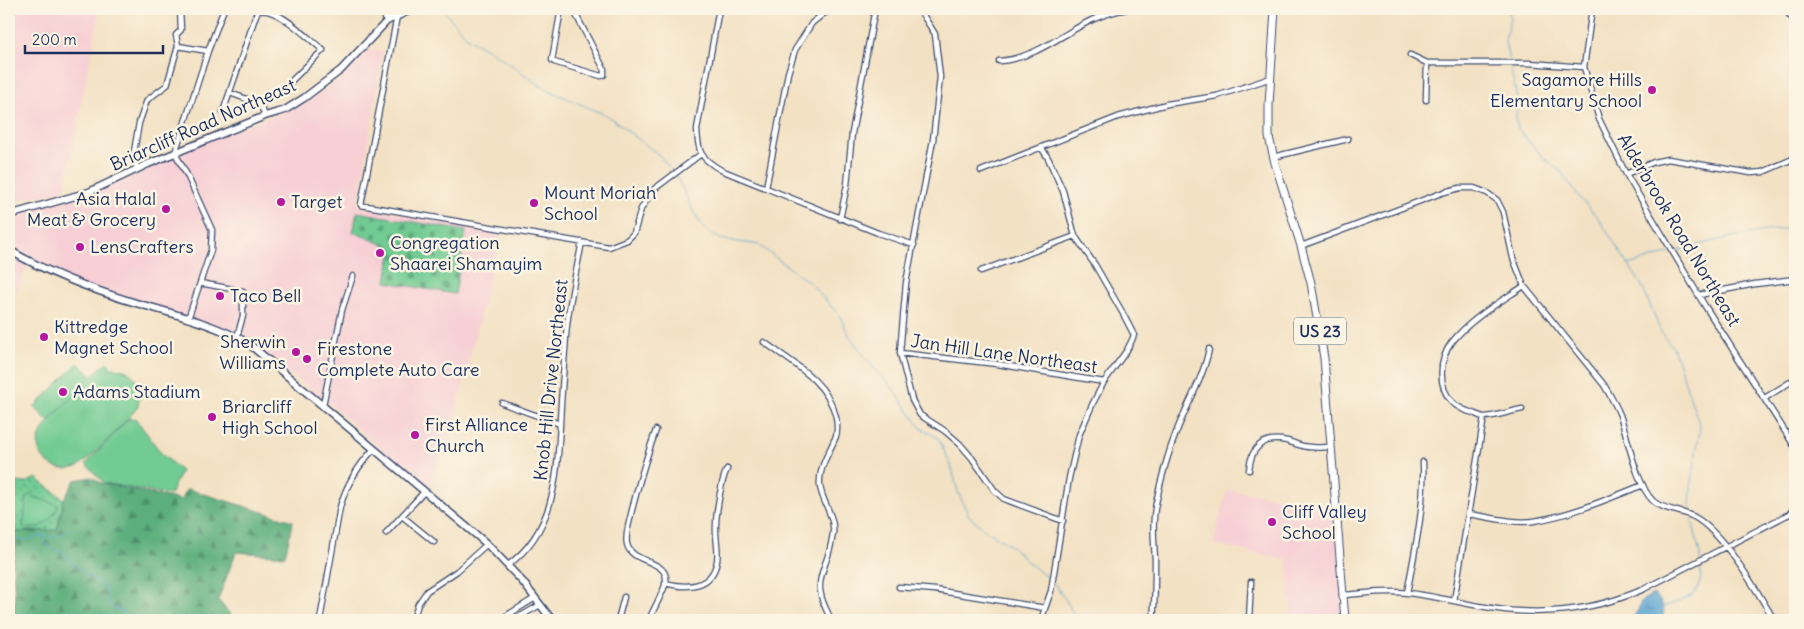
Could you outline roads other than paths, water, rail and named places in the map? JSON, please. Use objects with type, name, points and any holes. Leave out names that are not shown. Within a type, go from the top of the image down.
[{"type":"main road","name":"Briarcliff Road Northeast","points":[[9,215],[89,192],[175,153],[265,116],[285,110],[341,70],[387,20],[413,9]]},
{"type":"main road","name":"US 23","points":[[1275,9],[1268,118],[1270,137],[1274,157],[1301,246],[1324,358],[1345,620]]},
{"type":"main road","points":[[9,250],[30,263],[63,277],[188,319],[248,343],[487,544],[508,565],[552,620]]},
{"type":"street","points":[[137,170],[134,152],[139,124],[145,102],[167,85],[178,46],[176,35],[181,30],[180,9]]},
{"type":"street","points":[[188,319],[211,250],[212,230],[175,153],[208,51],[224,9]]},
{"type":"street","points":[[378,9],[387,20]]},
{"type":"street","points":[[561,9],[552,60],[601,76],[604,75],[604,69],[573,9]]},
{"type":"street","points":[[719,9],[698,129],[700,154],[708,163],[721,170],[878,233],[914,245]]},
{"type":"street","points":[[766,188],[788,73],[796,50],[812,23],[823,14],[835,9]]},
{"type":"street","points":[[840,218],[847,185],[852,133],[875,9]]},
{"type":"street","points":[[919,9],[935,34],[940,77],[933,140],[906,282],[900,353],[916,410],[920,415],[945,430],[960,444],[995,491],[1004,499],[1063,521]]},
{"type":"street","points":[[999,61],[1026,55],[1095,18],[1127,9]]},
{"type":"street","points":[[1410,55],[1427,63],[1529,63],[1584,67],[1592,9]]},
{"type":"street","points":[[1785,9],[1795,22]]},
{"type":"street","points":[[223,112],[232,94],[257,12],[264,10],[282,17],[323,50],[279,94],[260,104],[232,94]]},
{"type":"street","points":[[397,15],[361,205],[610,247],[627,240],[634,233],[641,209],[653,190],[700,154]]},
{"type":"street","points":[[178,46],[208,51]]},
{"type":"street","points":[[1426,100],[1427,63]]},
{"type":"street","name":"Alderbrook Road Northeast","points":[[1584,67],[1599,119],[1626,174],[1699,295],[1795,447]]},
{"type":"street","points":[[981,171],[1118,116],[1148,108],[1217,96],[1271,78]]},
{"type":"street","points":[[260,104],[265,116]]},
{"type":"street","points":[[1274,157],[1348,139]]},
{"type":"street","points":[[1041,148],[1048,158],[1062,191],[1075,236],[1095,265],[1134,335],[1127,350],[1104,382],[1089,410],[1079,435],[1069,478],[1051,592],[1041,620]]},
{"type":"street","points":[[1626,174],[1654,162],[1668,159],[1751,173],[1763,172],[1795,158]]},
{"type":"street","points":[[1301,246],[1444,192],[1460,188],[1474,188],[1488,192],[1497,200],[1503,212],[1513,258],[1524,286],[1611,396],[1643,485],[1652,500],[1658,504],[1694,516],[1710,527],[1752,583],[1774,620]]},
{"type":"street","points":[[981,271],[1075,236]]},
{"type":"street","name":"Knob Hill Drive Northeast","points":[[508,565],[519,557],[544,521],[555,487],[560,446],[566,334],[582,242]]},
{"type":"street","points":[[323,405],[342,310],[353,276]]},
{"type":"street","points":[[1699,295],[1755,284],[1795,279]]},
{"type":"street","points":[[200,283],[243,291],[243,316],[237,337]]},
{"type":"street","points":[[1522,408],[1484,417],[1462,409],[1452,402],[1449,397],[1442,376],[1442,365],[1445,354],[1460,333],[1524,286]]},
{"type":"street","points":[[764,342],[815,380],[824,390],[834,409],[837,434],[823,462],[820,486],[832,520],[833,530],[829,553],[820,577],[820,589],[823,602],[832,620]]},
{"type":"street","points":[[1153,620],[1156,505],[1167,458],[1176,432],[1194,394],[1210,349]]},
{"type":"street","name":"Jan Hill Lane Northeast","points":[[900,353],[997,364],[1104,382]]},
{"type":"street","points":[[1765,398],[1795,379]]},
{"type":"street","points":[[502,403],[560,424]]},
{"type":"street","points":[[1454,601],[1484,417]]},
{"type":"street","points":[[649,620],[665,583],[665,574],[660,568],[635,556],[629,550],[627,533],[639,479],[656,430]]},
{"type":"street","points":[[1249,470],[1250,457],[1253,451],[1266,442],[1278,440],[1308,447],[1330,447]]},
{"type":"street","points":[[320,620],[340,507],[345,491],[373,450]]},
{"type":"street","points":[[1407,593],[1419,531],[1424,479],[1422,462]]},
{"type":"street","points":[[665,583],[675,586],[699,585],[708,580],[714,571],[717,560],[716,518],[727,469]]},
{"type":"street","points":[[1469,514],[1503,520],[1532,521],[1589,506],[1643,485]]},
{"type":"street","points":[[386,533],[424,492]]},
{"type":"street","points":[[1342,595],[1407,593],[1516,611],[1543,612],[1598,606],[1621,599],[1644,588],[1793,513],[1795,507]]},
{"type":"street","points":[[402,516],[434,542]]},
{"type":"street","points":[[413,620],[418,604],[427,591],[457,571],[487,544]]},
{"type":"street","points":[[1250,620],[1251,582]]},
{"type":"street","points":[[899,587],[935,590],[1045,608]]},
{"type":"street","points":[[618,620],[624,597]]},
{"type":"street","points":[[504,620],[506,616],[535,598]]},
{"type":"street","points":[[514,620],[540,605]]},
{"type":"water","points":[[1653,594],[1663,606],[1664,613],[1661,620],[1631,620],[1638,610],[1641,601]]},
{"type":"waterway","points":[[442,9],[468,38],[505,60],[539,85],[608,116],[659,155],[677,177],[693,211],[705,229],[720,239],[759,245],[811,284],[839,315],[850,337],[876,371],[889,383],[921,428],[938,438],[951,465],[958,492],[969,516],[984,529],[1013,547],[1026,561],[1051,580]]},
{"type":"waterway","points":[[1508,9],[1510,17],[1505,42],[1509,61]]},
{"type":"waterway","points":[[1510,65],[1517,99],[1516,120],[1518,129],[1542,156],[1561,172],[1580,198],[1599,219],[1641,284],[1661,332],[1673,347],[1700,427],[1691,489],[1690,512]]},
{"type":"waterway","points":[[1674,252],[1764,231],[1795,228]]},
{"type":"waterway","points":[[1628,265],[1670,253]]},
{"type":"waterway","points":[[1664,607],[1689,597],[1696,590],[1700,582],[1701,561],[1692,519]]},
{"type":"waterway","points":[[41,535],[55,538],[70,529]]},
{"type":"waterway","points":[[9,539],[26,540],[41,535],[49,547],[63,552],[72,563],[88,576],[101,583],[107,593],[109,605],[137,620]]},
{"type":"waterway","points":[[1054,583],[1077,620]]},
{"type":"place","name":"Sagamore Hills Elementary School","points":[[1652,90]]},
{"type":"place","name":"Target","points":[[281,202]]},
{"type":"place","name":"Mount Moriah School","points":[[534,203]]},
{"type":"place","name":"Asia Halal Meat & Grocery","points":[[166,209]]},
{"type":"place","name":"LensCrafters","points":[[80,247]]},
{"type":"place","name":"Congregation Shaarei Shamayim","points":[[380,253]]},
{"type":"place","name":"Taco Bell","points":[[220,296]]},
{"type":"place","name":"Kittredge Magnet School","points":[[44,337]]},
{"type":"place","name":"Sherwin Williams","points":[[296,352]]},
{"type":"place","name":"Firestone Complete Auto Care","points":[[307,359]]},
{"type":"place","name":"Adams Stadium","points":[[63,392]]},
{"type":"place","name":"Briarcliff High School","points":[[212,417]]},
{"type":"place","name":"First Alliance Church","points":[[415,435]]},
{"type":"place","name":"Cliff Valley School","points":[[1272,522]]}]
